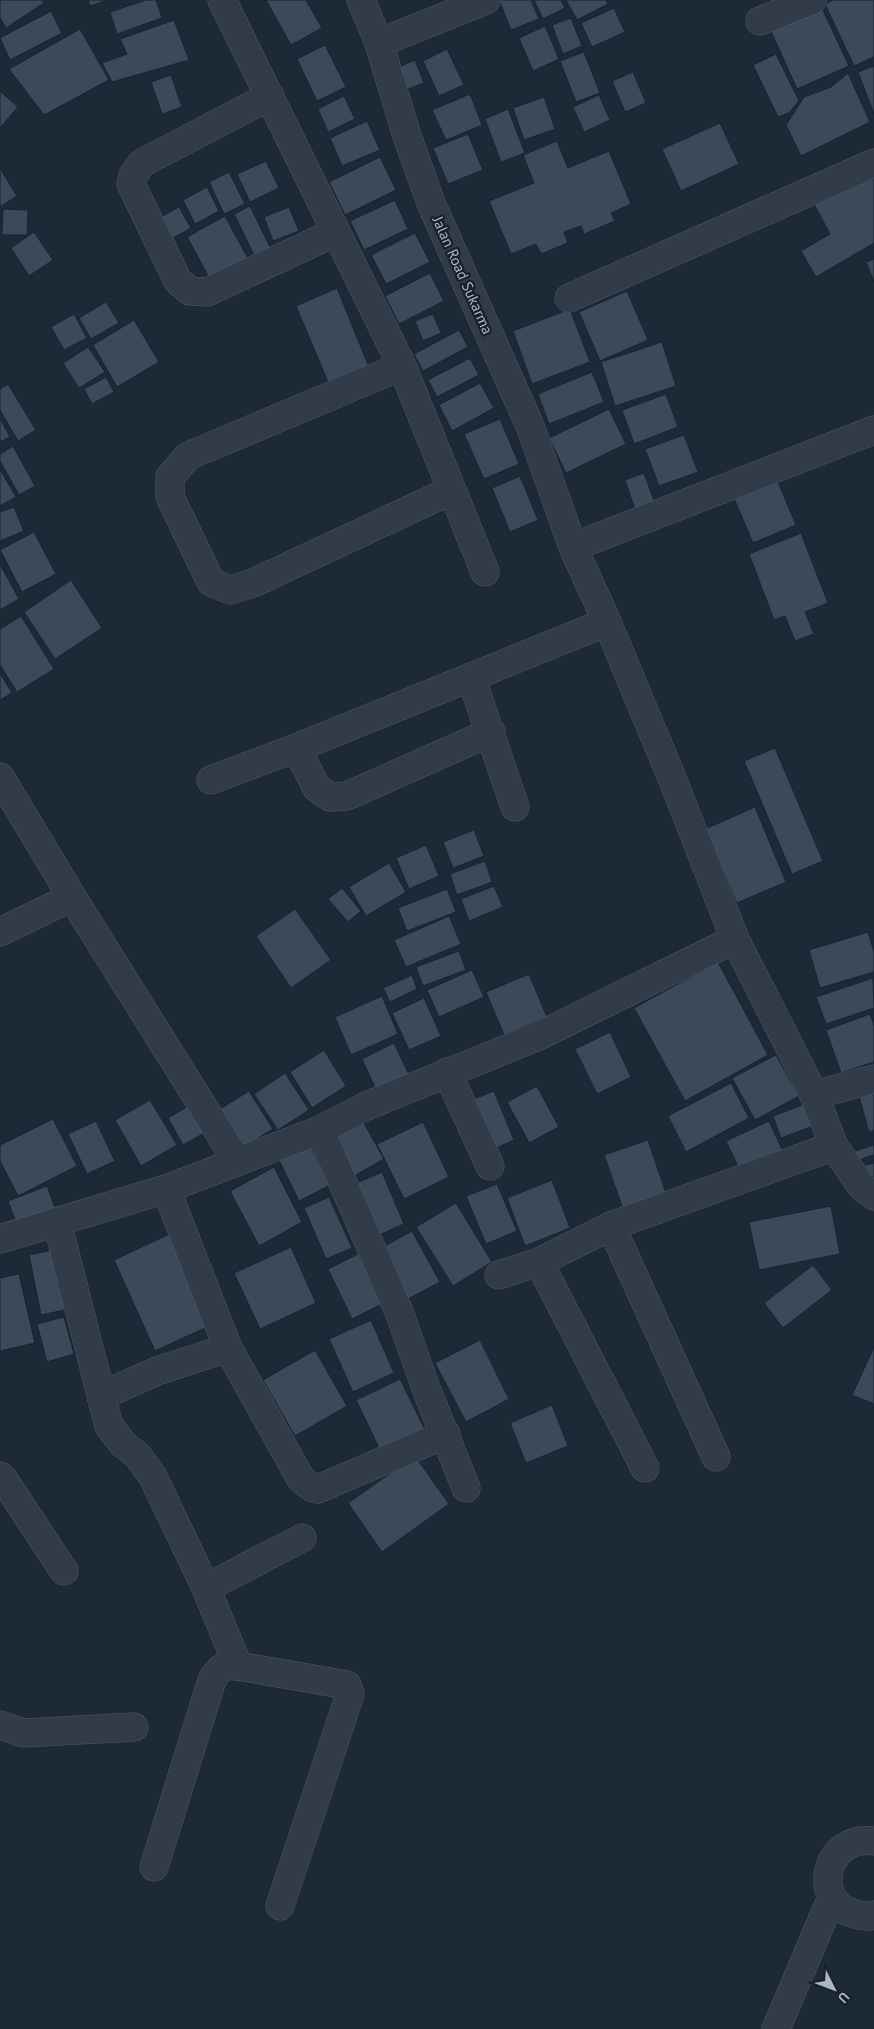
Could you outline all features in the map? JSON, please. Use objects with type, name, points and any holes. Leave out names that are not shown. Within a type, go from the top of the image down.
[{"type":"street","points":[[222,0],[402,366],[485,572]]},
{"type":"street","name":"Jalan Road Sukarma","points":[[361,0],[379,43],[407,136],[432,203],[530,426],[573,547],[607,622],[672,778],[735,939],[814,1096],[834,1146],[862,1186],[874,1196]]},
{"type":"street","points":[[379,43],[486,0]]},
{"type":"street","points":[[760,21],[812,0]]},
{"type":"street","points":[[270,96],[142,164],[133,175],[131,184],[178,281],[190,291],[207,292],[336,232]]},
{"type":"street","points":[[569,298],[874,163]]},
{"type":"street","points":[[402,366],[188,456],[170,477],[170,497],[211,582],[230,590],[253,584],[452,490]]},
{"type":"street","points":[[573,547],[874,430]]},
{"type":"street","points":[[211,780],[296,748],[607,622]]},
{"type":"street","points":[[471,677],[516,807]]},
{"type":"street","points":[[296,748],[318,788],[330,797],[339,797],[348,796],[490,732]]},
{"type":"street","points":[[0,777],[72,897],[237,1161]]},
{"type":"street","points":[[0,932],[72,897]]},
{"type":"street","points":[[0,1239],[166,1189],[320,1130],[364,1107],[541,1035],[735,939]]},
{"type":"street","points":[[447,1072],[490,1166]]},
{"type":"street","points":[[814,1096],[874,1079]]},
{"type":"street","points":[[320,1130],[399,1312],[427,1391],[446,1434],[466,1488]]},
{"type":"street","points":[[499,1274],[539,1262],[612,1226],[834,1146]]},
{"type":"street","points":[[166,1189],[228,1348],[302,1478],[311,1487],[318,1488],[446,1434]]},
{"type":"street","points":[[57,1222],[109,1426],[115,1436],[138,1456],[153,1477],[206,1588],[238,1666]]},
{"type":"street","points":[[612,1226],[716,1457]]},
{"type":"street","points":[[539,1262],[645,1468]]},
{"type":"street","points":[[100,1396],[157,1371],[228,1348]]},
{"type":"street","points":[[0,1476],[64,1571]]},
{"type":"street","points":[[206,1588],[302,1538]]},
{"type":"street","points":[[154,1867],[212,1680],[221,1667],[225,1665],[238,1666],[347,1686],[350,1694],[280,1906]]},
{"type":"street","points":[[0,1726],[23,1733],[134,1727]]},
{"type":"street","points":[[874,1842],[863,1840],[848,1844],[836,1854],[829,1867],[827,1883],[832,1897],[848,1913],[874,1915]]},
{"type":"street","points":[[776,2029],[832,1897]]},
{"type":"building","points":[[0,0],[42,0],[44,3],[6,28],[0,18]]},
{"type":"building","points":[[88,0],[108,0],[90,6]]},
{"type":"building","points":[[146,0],[156,0],[162,18],[117,34],[110,12]]},
{"type":"building","points":[[266,0],[306,0],[322,28],[291,45]]},
{"type":"building","points":[[499,0],[531,0],[539,19],[511,30]]},
{"type":"building","points":[[534,0],[561,0],[565,8],[543,19]]},
{"type":"building","points":[[566,0],[606,0],[608,4],[577,20]]},
{"type":"building","points":[[833,0],[874,0],[874,57],[854,66],[825,4]]},
{"type":"building","points":[[821,6],[849,66],[797,89],[770,29]]},
{"type":"building","points":[[614,8],[625,32],[592,47],[581,23]]},
{"type":"building","points":[[51,11],[62,33],[10,60],[0,38]]},
{"type":"building","points":[[571,18],[582,46],[563,54],[552,25]]},
{"type":"building","points":[[174,20],[189,60],[112,82],[102,63],[127,54],[120,39]]},
{"type":"building","points":[[545,26],[559,59],[533,71],[519,38]]},
{"type":"building","points":[[80,29],[109,80],[44,115],[9,69]]},
{"type":"building","points":[[325,45],[346,87],[317,101],[297,59]]},
{"type":"building","points":[[447,49],[464,85],[439,96],[423,61]]},
{"type":"building","points":[[584,52],[600,93],[576,102],[560,61]]},
{"type":"building","points":[[776,54],[799,101],[789,113],[778,117],[753,65]]},
{"type":"building","points":[[415,60],[424,83],[400,92],[392,70]]},
{"type":"building","points":[[874,66],[874,114],[858,72]]},
{"type":"building","points":[[633,72],[646,103],[625,112],[612,81]]},
{"type":"building","points":[[848,73],[870,122],[801,156],[786,125],[804,97],[831,87]]},
{"type":"building","points":[[171,75],[182,107],[162,114],[151,82]]},
{"type":"building","points":[[0,91],[18,107],[0,128]]},
{"type":"building","points":[[470,94],[482,125],[446,140],[432,110]]},
{"type":"building","points":[[599,95],[610,120],[584,132],[573,107]]},
{"type":"building","points":[[344,96],[355,119],[328,132],[318,109]]},
{"type":"building","points":[[544,97],[555,129],[524,140],[513,108]]},
{"type":"building","points":[[508,109],[525,153],[501,162],[485,119]]},
{"type":"building","points":[[367,121],[380,150],[342,166],[330,138]]},
{"type":"building","points":[[720,123],[739,164],[681,191],[662,149]]},
{"type":"building","points":[[468,134],[483,170],[448,184],[433,148]]},
{"type":"building","points":[[557,141],[568,168],[609,151],[631,204],[611,213],[615,221],[584,234],[581,226],[564,232],[568,243],[541,254],[536,244],[511,254],[489,201],[534,183],[523,155]]},
{"type":"building","points":[[380,157],[396,190],[345,215],[329,182]]},
{"type":"building","points":[[266,161],[279,188],[250,202],[237,174]]},
{"type":"building","points":[[0,168],[17,196],[0,207]]},
{"type":"building","points":[[229,172],[245,204],[224,214],[209,182]]},
{"type":"building","points":[[874,176],[874,243],[816,277],[801,251],[830,234],[813,202]]},
{"type":"building","points":[[207,187],[219,211],[195,224],[183,200]]},
{"type":"building","points":[[395,200],[408,229],[364,250],[350,221]]},
{"type":"building","points":[[250,206],[274,255],[258,263],[234,214]]},
{"type":"building","points":[[179,207],[191,228],[168,241],[157,219]]},
{"type":"building","points":[[289,207],[299,231],[273,241],[264,217]]},
{"type":"building","points":[[3,209],[28,210],[27,235],[2,235]]},
{"type":"building","points":[[225,216],[251,264],[213,285],[187,237]]},
{"type":"building","points":[[34,232],[53,260],[29,276],[11,248]]},
{"type":"building","points":[[415,233],[430,262],[386,284],[371,255]]},
{"type":"building","points":[[874,259],[874,282],[866,262]]},
{"type":"building","points":[[430,273],[444,301],[399,324],[385,296]]},
{"type":"building","points":[[337,288],[373,377],[333,394],[296,306]]},
{"type":"building","points":[[627,291],[648,340],[600,361],[579,312]]},
{"type":"building","points":[[106,302],[119,323],[91,339],[79,318]]},
{"type":"building","points":[[570,309],[590,362],[532,384],[513,331]]},
{"type":"building","points":[[74,314],[87,338],[64,350],[51,327]]},
{"type":"building","points":[[433,314],[441,333],[423,341],[415,321]]},
{"type":"building","points":[[134,320],[159,362],[117,387],[93,345]]},
{"type":"building","points":[[459,330],[468,347],[423,371],[414,354]]},
{"type":"building","points":[[662,342],[676,386],[615,406],[601,362]]},
{"type":"building","points":[[88,347],[105,372],[79,388],[63,363]]},
{"type":"building","points":[[470,358],[479,375],[437,397],[428,380]]},
{"type":"building","points":[[592,372],[604,402],[549,424],[538,394]]},
{"type":"building","points":[[106,377],[114,392],[92,404],[84,389]]},
{"type":"building","points":[[480,383],[494,408],[452,431],[439,405]]},
{"type":"building","points":[[8,384],[36,430],[18,441],[0,410],[0,389]]},
{"type":"building","points":[[666,394],[678,427],[634,444],[622,410]]},
{"type":"building","points":[[609,409],[626,444],[566,473],[549,438]]},
{"type":"building","points":[[0,418],[10,437],[0,442]]},
{"type":"building","points":[[500,419],[519,464],[484,479],[464,434]]},
{"type":"building","points":[[684,435],[698,472],[659,486],[645,449]]},
{"type":"building","points":[[13,446],[35,486],[19,495],[0,461],[0,454]]},
{"type":"building","points":[[0,469],[16,497],[0,506]]},
{"type":"building","points":[[644,473],[655,503],[635,510],[625,480]]},
{"type":"building","points":[[520,476],[538,520],[510,532],[492,488]]},
{"type":"building","points":[[776,477],[796,525],[753,543],[733,496]]},
{"type":"building","points":[[14,507],[24,531],[0,541],[0,512]]},
{"type":"building","points":[[34,532],[56,574],[22,592],[0,550]]},
{"type":"building","points":[[801,533],[828,603],[805,612],[814,634],[795,641],[785,616],[774,620],[749,554]]},
{"type":"building","points":[[0,564],[19,599],[0,610]]},
{"type":"building","points":[[71,580],[102,628],[55,659],[24,612]]},
{"type":"building","points":[[21,616],[54,669],[17,692],[0,665],[0,629]]},
{"type":"building","points":[[0,673],[12,693],[0,700]]},
{"type":"building","points":[[775,748],[823,861],[792,874],[744,761]]},
{"type":"building","points":[[755,807],[786,882],[737,903],[705,829]]},
{"type":"building","points":[[474,830],[484,856],[453,868],[443,842]]},
{"type":"building","points":[[426,845],[439,876],[409,889],[396,858]]},
{"type":"building","points":[[485,861],[492,882],[457,895],[450,874]]},
{"type":"building","points":[[389,863],[406,892],[366,916],[349,887]]},
{"type":"building","points":[[494,886],[503,907],[469,921],[461,899]]},
{"type":"building","points":[[342,888],[361,911],[348,922],[328,899]]},
{"type":"building","points":[[447,889],[456,912],[407,931],[398,908]]},
{"type":"building","points":[[295,909],[331,960],[291,988],[256,936]]},
{"type":"building","points":[[449,916],[461,944],[406,967],[394,940]]},
{"type":"building","points":[[868,932],[874,952],[874,972],[820,988],[809,950]]},
{"type":"building","points":[[459,951],[466,970],[423,986],[416,967]]},
{"type":"building","points":[[718,962],[768,1055],[685,1101],[634,1008]]},
{"type":"building","points":[[472,970],[484,997],[439,1017],[427,990]]},
{"type":"building","points":[[529,974],[547,1017],[504,1035],[486,992]]},
{"type":"building","points":[[412,975],[417,989],[390,1002],[383,988]]},
{"type":"building","points":[[873,978],[874,1008],[826,1024],[816,997]]},
{"type":"building","points":[[382,996],[398,1034],[351,1055],[335,1017]]},
{"type":"building","points":[[424,998],[441,1036],[409,1050],[392,1013]]},
{"type":"building","points":[[870,1014],[874,1025],[874,1062],[841,1073],[826,1030]]},
{"type":"building","points":[[610,1032],[631,1077],[597,1094],[575,1049]]},
{"type":"building","points":[[394,1043],[411,1079],[378,1094],[362,1059]]},
{"type":"building","points":[[324,1050],[346,1086],[312,1108],[290,1072]]},
{"type":"building","points":[[776,1055],[799,1096],[755,1120],[732,1078]]},
{"type":"building","points":[[285,1073],[309,1110],[278,1130],[254,1094]]},
{"type":"building","points":[[731,1083],[749,1118],[686,1152],[668,1116]]},
{"type":"building","points":[[537,1086],[559,1127],[529,1143],[507,1102]]},
{"type":"building","points":[[874,1089],[874,1130],[869,1132],[858,1093]]},
{"type":"building","points":[[249,1091],[273,1129],[235,1152],[212,1114]]},
{"type":"building","points":[[494,1091],[514,1140],[485,1153],[464,1103]]},
{"type":"building","points":[[150,1100],[177,1145],[141,1166],[115,1120]]},
{"type":"building","points":[[805,1104],[813,1126],[781,1138],[773,1116]]},
{"type":"building","points":[[190,1105],[206,1132],[183,1145],[168,1118]]},
{"type":"building","points":[[360,1116],[384,1159],[349,1179],[325,1137]]},
{"type":"building","points":[[53,1119],[77,1166],[18,1196],[0,1161],[0,1145]]},
{"type":"building","points":[[96,1121],[115,1161],[87,1174],[68,1134]]},
{"type":"building","points":[[769,1121],[785,1156],[742,1175],[726,1141]]},
{"type":"building","points":[[423,1122],[449,1177],[404,1199],[377,1144]]},
{"type":"building","points":[[648,1140],[666,1193],[623,1209],[604,1155]]},
{"type":"building","points":[[310,1145],[330,1185],[299,1201],[279,1160]]},
{"type":"building","points":[[874,1145],[874,1155],[852,1162],[849,1153]]},
{"type":"building","points":[[874,1163],[874,1188],[863,1166]]},
{"type":"building","points":[[274,1167],[302,1222],[259,1246],[230,1191]]},
{"type":"building","points":[[382,1172],[404,1224],[370,1239],[347,1187]]},
{"type":"building","points":[[552,1180],[570,1228],[525,1246],[507,1198]]},
{"type":"building","points":[[497,1184],[517,1231],[486,1244],[466,1196]]},
{"type":"building","points":[[47,1186],[57,1213],[18,1228],[8,1201]]},
{"type":"building","points":[[329,1197],[352,1248],[326,1259],[304,1208]]},
{"type":"building","points":[[456,1203],[492,1262],[453,1286],[416,1227]]},
{"type":"building","points":[[831,1206],[840,1254],[759,1270],[749,1222]]},
{"type":"building","points":[[176,1231],[218,1322],[155,1351],[114,1260]]},
{"type":"building","points":[[412,1231],[440,1282],[406,1300],[378,1250]]},
{"type":"building","points":[[291,1247],[316,1303],[260,1329],[234,1273]]},
{"type":"building","points":[[57,1249],[69,1309],[41,1315],[29,1255]]},
{"type":"building","points":[[360,1253],[384,1303],[352,1319],[328,1269]]},
{"type":"building","points":[[813,1265],[832,1290],[783,1328],[764,1303]]},
{"type":"building","points":[[19,1274],[35,1343],[0,1351],[0,1278]]},
{"type":"building","points":[[64,1317],[74,1354],[47,1362],[37,1324]]},
{"type":"building","points":[[371,1320],[394,1373],[353,1392],[329,1339]]},
{"type":"building","points":[[480,1340],[509,1399],[466,1422],[435,1363]]},
{"type":"building","points":[[874,1347],[874,1404],[852,1395]]},
{"type":"building","points":[[315,1350],[347,1406],[295,1436],[263,1380]]},
{"type":"building","points":[[400,1379],[426,1432],[382,1454],[356,1400]]},
{"type":"building","points":[[552,1405],[568,1446],[526,1463],[510,1423]]},
{"type":"building","points":[[415,1456],[449,1504],[382,1552],[348,1503]]}]
